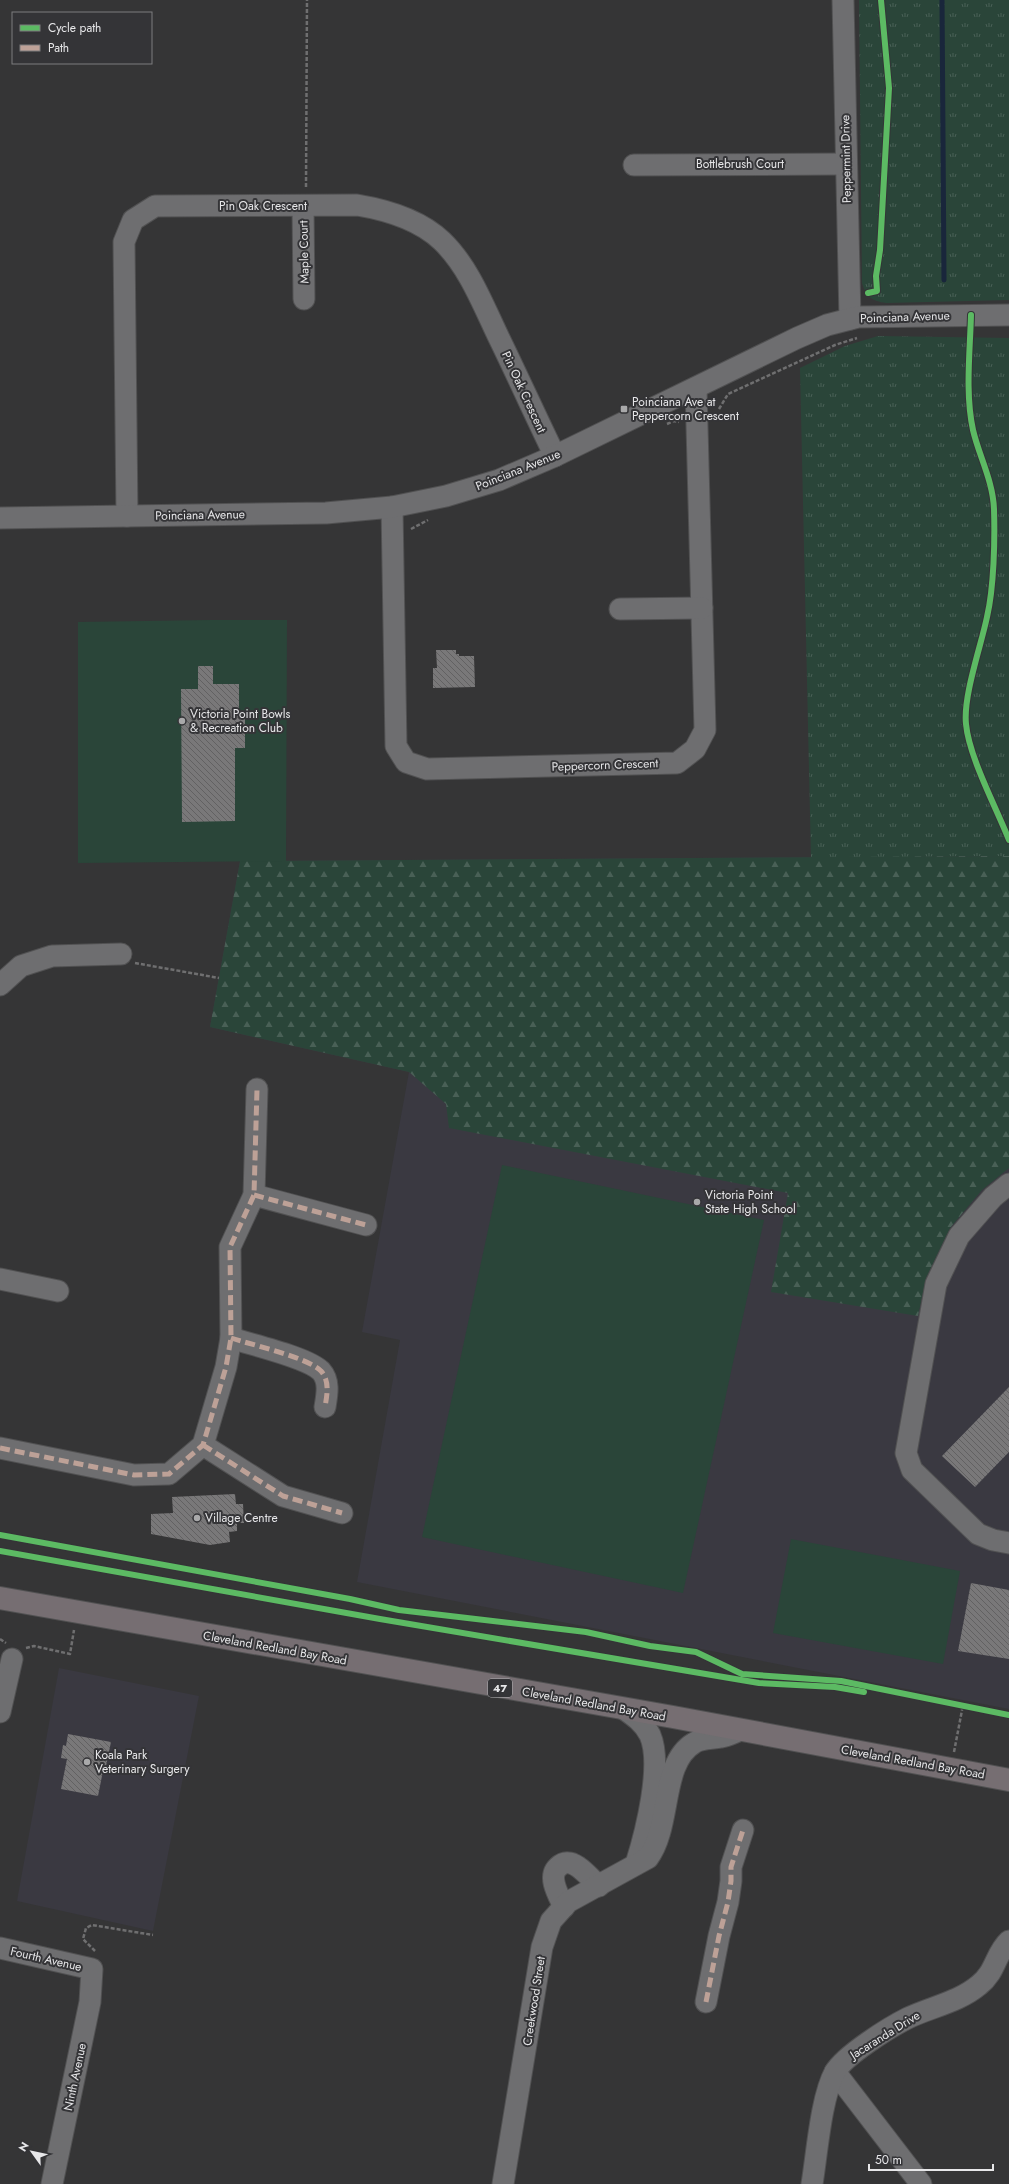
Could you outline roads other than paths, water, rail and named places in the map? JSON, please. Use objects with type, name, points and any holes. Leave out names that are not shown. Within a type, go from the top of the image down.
[{"type":"highway","name":"Cleveland Redland Bay Road","points":[[0,1598],[1006,1778]]},
{"type":"street","name":"Peppermint Drive","points":[[843,0],[850,319]]},
{"type":"street","name":"Bottlebrush Court","points":[[634,165],[846,164]]},
{"type":"street","name":"Pin Oak Crescent","points":[[127,516],[124,242],[133,220],[155,206],[357,205],[388,210],[418,224],[442,241],[460,264],[477,291],[555,456]]},
{"type":"street","name":"Maple Court","points":[[304,299],[305,206]]},
{"type":"street","name":"Poinciana Avenue","points":[[0,518],[326,513],[392,507],[446,496],[499,480],[555,456],[797,338],[827,325],[850,319],[1009,315]]},
{"type":"street","name":"Peppercorn Crescent","points":[[392,507],[396,746],[406,762],[427,769],[677,763],[695,749],[705,730],[696,388]]},
{"type":"street","points":[[620,609],[702,608]]},
{"type":"street","points":[[0,985],[22,966],[52,956],[121,954]]},
{"type":"street","points":[[0,1448],[134,1475],[169,1474],[203,1445],[226,1367],[231,1338],[230,1247],[254,1195],[257,1089]]},
{"type":"street","points":[[1009,1184],[993,1197],[959,1236],[936,1284],[906,1453],[912,1470],[978,1534],[993,1540],[1009,1543]]},
{"type":"street","points":[[254,1195],[366,1225]]},
{"type":"street","points":[[0,1279],[58,1292]]},
{"type":"street","points":[[231,1338],[307,1362],[322,1372],[328,1390],[325,1407]]},
{"type":"street","points":[[203,1445],[283,1496],[342,1513]]},
{"type":"street","points":[[0,1712],[15,1652]]},
{"type":"street","points":[[624,1709],[641,1722],[649,1733],[654,1747],[656,1767],[642,1844],[636,1864]]},
{"type":"street","name":"Creekwood Street","points":[[504,2184],[542,1947],[551,1921],[568,1902],[648,1858],[655,1848],[661,1832],[671,1776],[680,1756],[688,1746],[696,1742],[722,1737],[741,1730]]},
{"type":"street","points":[[706,2002],[719,1936],[728,1902],[731,1867],[743,1830]]},
{"type":"street","points":[[564,1907],[553,1878],[555,1870],[562,1863],[570,1863],[599,1886]]},
{"type":"street","name":"Jacaranda Drive","points":[[812,2184],[824,2106],[835,2072],[848,2056],[907,2019],[966,1994],[980,1985],[994,1968],[999,1955],[1009,1941]]},
{"type":"street","name":"Fourth Avenue","points":[[0,1948],[92,1969]]},
{"type":"street","name":"Ninth Avenue","points":[[52,2184],[90,2002],[92,1969]]},
{"type":"street","points":[[835,2072],[921,2184]]},
{"type":"waterway","points":[[942,0],[944,280]]},
{"type":"place","name":"Poinciana Ave at Peppercorn Crescent","points":[[624,409]]},
{"type":"place","name":"Victoria Point Bowls & Recreation Club","points":[[182,721]]},
{"type":"place","name":"Victoria Point State High School","points":[[697,1202]]},
{"type":"place","name":"Village Centre","points":[[197,1518]]},
{"type":"place","name":"Koala Park Veterinary Surgery","points":[[87,1762]]}]
